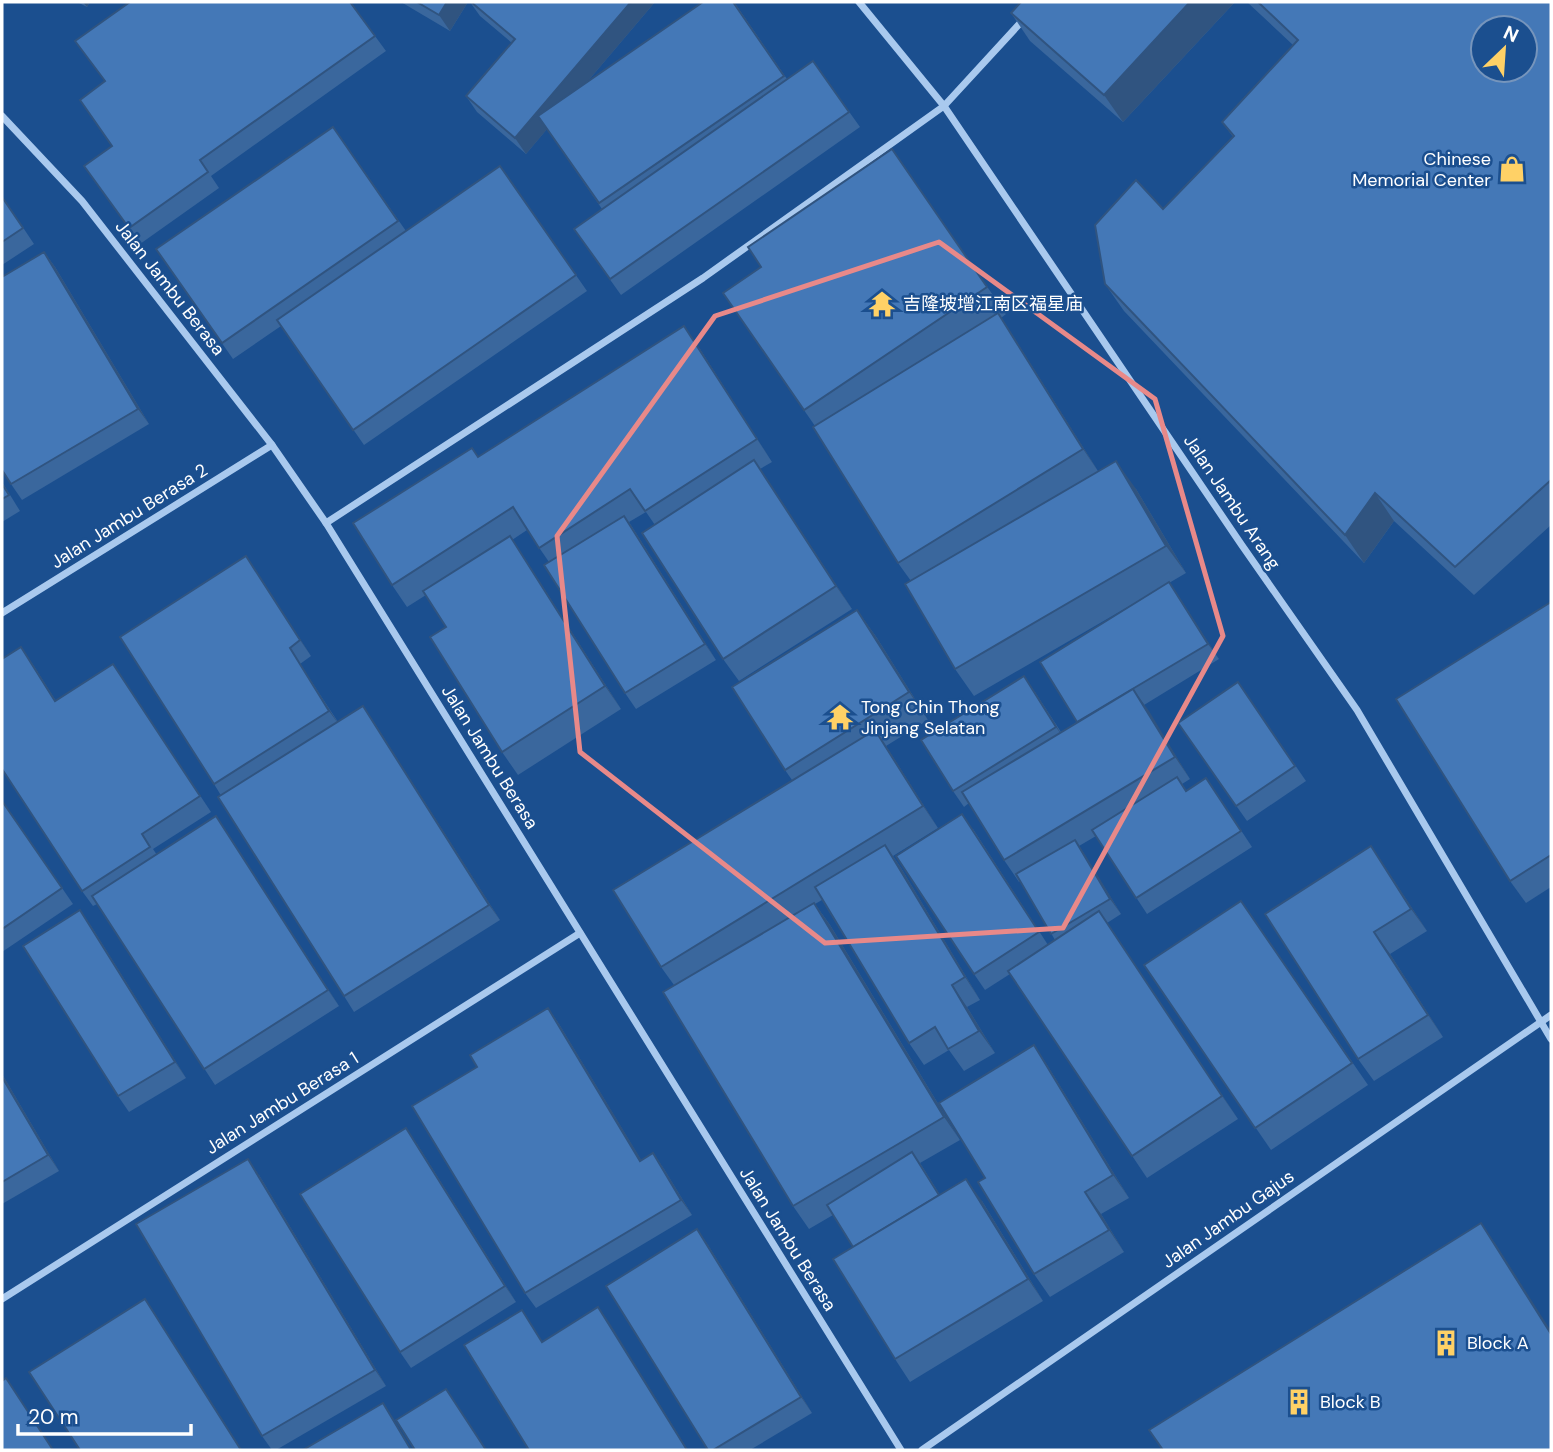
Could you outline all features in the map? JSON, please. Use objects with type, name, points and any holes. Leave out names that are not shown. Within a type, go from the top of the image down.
[{"type":"street","name":"Jalan Jambu Arang","points":[[859,2],[944,106],[1233,533],[1357,710],[1551,1039]]},
{"type":"street","points":[[326,523],[703,278],[944,106],[1031,11]]},
{"type":"street","name":"Jalan Jambu Berasa","points":[[2,116],[82,201],[272,445],[326,523],[901,1450]]},
{"type":"street","name":"Jalan Jambu Berasa 2","points":[[2,614],[272,445]]},
{"type":"street","name":"Jalan Jambu Berasa 1","points":[[2,1299],[580,933]]},
{"type":"street","name":"Jalan Jambu Gajus","points":[[922,1450],[1551,1015]]},
{"type":"highlighted area","points":[[939,242],[1155,399],[1223,636],[1063,928],[825,943],[580,752],[557,536],[715,316]]},
{"type":"building","points":[[130,2],[350,2],[375,36],[200,160],[208,172],[129,228],[84,166],[112,146],[80,100],[105,81],[75,41]]},
{"type":"building","points":[[417,2],[447,2],[439,15]]},
{"type":"building","points":[[471,2],[631,2],[515,138],[466,96],[515,39]]},
{"type":"building","points":[[703,2],[733,2],[784,76],[599,203],[538,116]]},
{"type":"building","points":[[1021,2],[1190,2],[1104,95],[1011,13]]},
{"type":"building","points":[[1258,2],[1551,2],[1551,480],[1455,567],[1375,493],[1345,535],[1105,284],[1095,225],[1136,180],[1163,209],[1234,136],[1222,122],[1298,40]]},
{"type":"building","points":[[813,61],[849,112],[610,279],[574,229]]},
{"type":"building","points":[[333,127],[398,221],[222,343],[156,249]]},
{"type":"building","name":"吉隆坡增江南区福星庙","points":[[892,149],[987,287],[804,410],[723,293],[761,267],[748,247]]},
{"type":"building","points":[[500,166],[576,275],[353,430],[277,320]]},
{"type":"building","points":[[2,197],[23,228],[2,242]]},
{"type":"building","points":[[44,252],[138,409],[11,484],[2,470],[2,277]]},
{"type":"building","points":[[998,313],[1083,449],[898,563],[813,427]]},
{"type":"building","points":[[684,326],[757,439],[645,511],[630,489],[539,548],[513,507],[392,585],[353,523],[472,448],[478,457]]},
{"type":"building","points":[[754,460],[836,586],[723,659],[642,533]]},
{"type":"building","points":[[1116,461],[1166,546],[955,669],[905,584]]},
{"type":"building","points":[[2,484],[9,495],[2,499]]},
{"type":"building","points":[[624,516],[705,644],[625,693],[544,565]]},
{"type":"building","points":[[510,536],[605,686],[502,752],[430,637],[446,627],[423,591]]},
{"type":"building","points":[[246,556],[300,640],[290,648],[329,711],[214,784],[120,637]]},
{"type":"building","points":[[1169,582],[1208,644],[1077,722],[1040,662]]},
{"type":"building","points":[[1551,602],[1551,855],[1510,881],[1396,699]]},
{"type":"building","name":"Tong Chin Thong Jinjang Selatan","points":[[857,610],[909,692],[785,770],[732,687]]},
{"type":"building","points":[[21,647],[55,701],[113,664],[200,796],[142,834],[150,847],[82,891],[2,769],[2,659]]},
{"type":"building","points":[[1024,676],[1056,727],[953,791],[921,740]]},
{"type":"building","points":[[1238,682],[1295,766],[1236,806],[1178,723]]},
{"type":"building","points":[[1133,689],[1175,757],[1004,860],[962,792]]},
{"type":"building","points":[[363,706],[489,905],[344,996],[218,797]]},
{"type":"building","points":[[875,730],[923,806],[661,967],[613,890]]},
{"type":"building","points":[[1177,777],[1186,791],[1206,778],[1241,831],[1136,898],[1092,830]]},
{"type":"building","points":[[2,801],[62,888],[2,929]]},
{"type":"building","points":[[962,814],[1039,932],[974,974],[896,856]]},
{"type":"building","points":[[216,816],[328,990],[204,1069],[92,896]]},
{"type":"building","points":[[1075,840],[1110,899],[1051,934],[1016,874]]},
{"type":"building","points":[[885,845],[965,977],[952,985],[979,1031],[948,1049],[935,1027],[909,1043],[815,887]]},
{"type":"building","points":[[1371,846],[1411,909],[1374,932],[1428,1015],[1358,1059],[1265,914]]},
{"type":"building","points":[[1241,901],[1352,1063],[1255,1128],[1144,965]]},
{"type":"building","points":[[814,903],[944,1117],[793,1206],[663,992]]},
{"type":"building","points":[[80,910],[175,1062],[118,1096],[23,946]]},
{"type":"building","points":[[1099,911],[1222,1096],[1132,1156],[1008,971]]},
{"type":"building","points":[[548,1008],[640,1161],[653,1153],[681,1200],[525,1293],[412,1106],[477,1067],[470,1055]]},
{"type":"building","points":[[1034,1045],[1113,1175],[1085,1192],[1109,1230],[1034,1274],[978,1182],[985,1178],[939,1103]]},
{"type":"building","points":[[2,1077],[48,1155],[2,1182]]},
{"type":"building","points":[[406,1128],[505,1286],[400,1352],[300,1194]]},
{"type":"building","points":[[912,1152],[939,1195],[853,1247],[827,1205]]},
{"type":"building","points":[[248,1159],[375,1370],[262,1436],[136,1224]]},
{"type":"building","points":[[966,1179],[1028,1279],[895,1359],[833,1259]]},
{"type":"building","name":"Block A","points":[[1481,1223],[1551,1334],[1551,1450],[1163,1450],[1149,1430]]},
{"type":"building","points":[[697,1229],[801,1397],[713,1450],[708,1450],[606,1286]]},
{"type":"building","points":[[145,1299],[241,1450],[80,1450],[29,1372]]},
{"type":"building","points":[[598,1307],[687,1450],[529,1450],[464,1345],[522,1310],[542,1342]]},
{"type":"building","points":[[6,1378],[53,1450],[2,1450],[2,1381]]},
{"type":"building","points":[[446,1389],[486,1450],[415,1450],[396,1420]]},
{"type":"building","points":[[383,1403],[411,1450],[303,1450]]},
{"type":"place","name":"Chinese Memorial Center","points":[[1512,169]]},
{"type":"place","name":"吉隆坡增江南区福星庙","points":[[882,304]]},
{"type":"place","name":"Tong Chin Thong Jinjang Selatan","points":[[840,717]]},
{"type":"place","name":"Block A","points":[[1446,1343]]},
{"type":"place","name":"Block B","points":[[1299,1402]]}]
